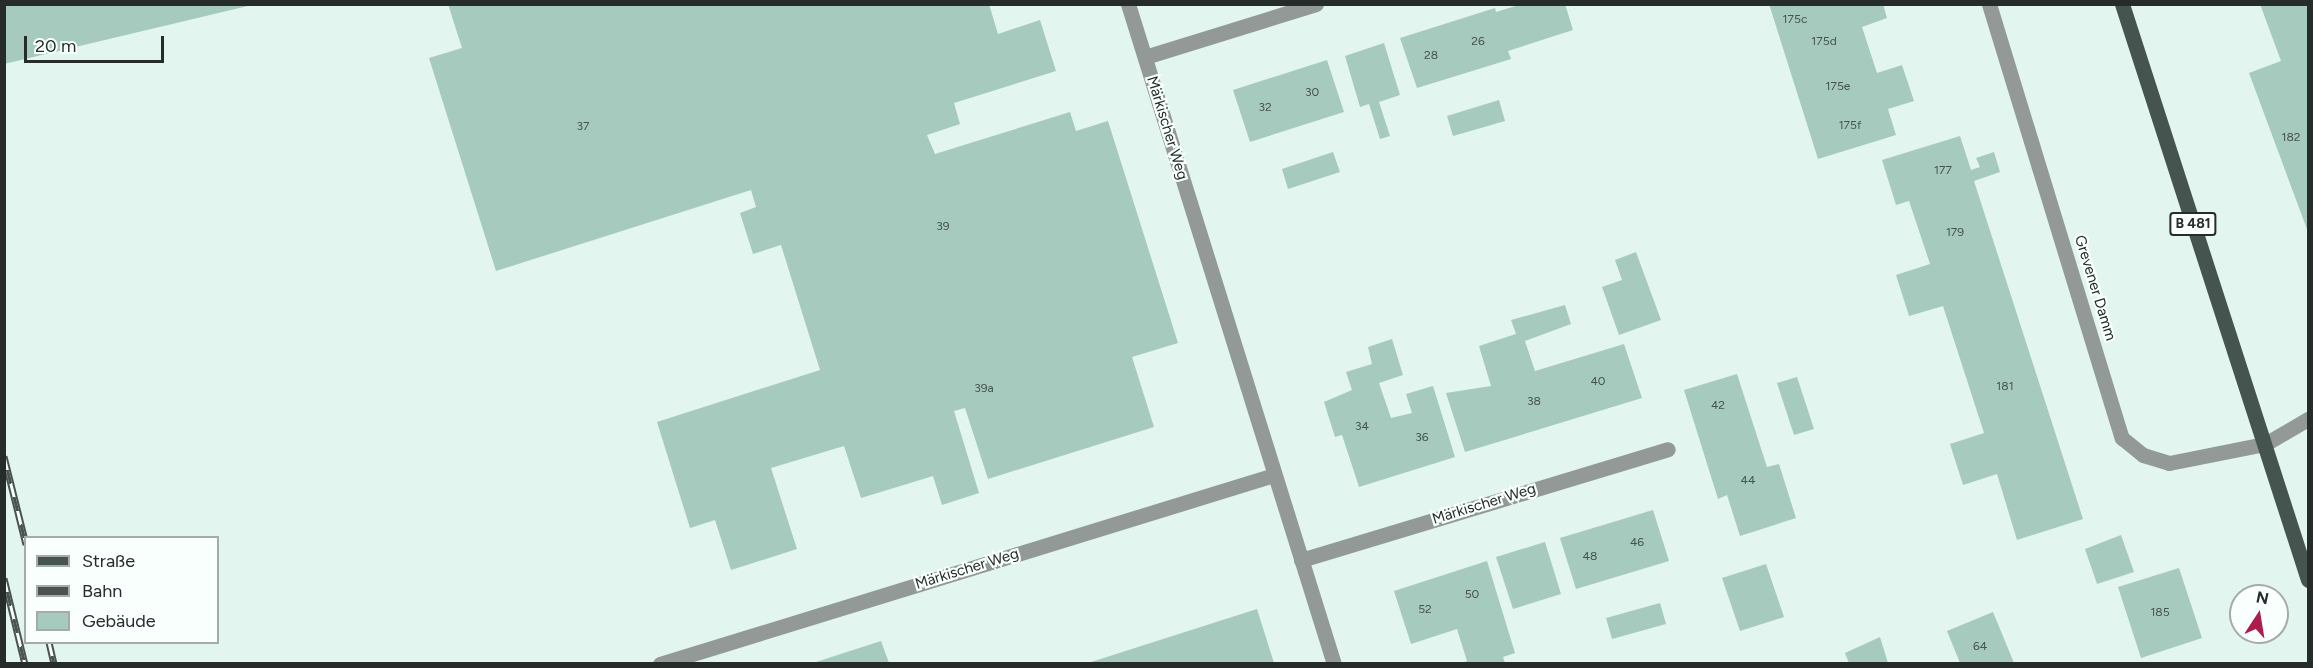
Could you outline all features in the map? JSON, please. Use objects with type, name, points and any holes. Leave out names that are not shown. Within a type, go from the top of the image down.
[{"type":"main road","name":"B 481","points":[[2122,4],[2308,580]]},
{"type":"street","name":"Märkischer Weg","points":[[1128,4],[1334,663]]},
{"type":"street","name":"Märkischer Weg","points":[[1145,57],[1316,4]]},
{"type":"street","name":"Grevener Damm","points":[[1989,4],[2122,438],[2143,455],[2169,463],[2265,444],[2308,419]]},
{"type":"street","name":"Märkischer Weg","points":[[1301,560],[1668,449]]},
{"type":"street","name":"Märkischer Weg","points":[[660,663],[1274,475]]},
{"type":"building","points":[[4,4],[251,4],[252,5],[4,64]]},
{"type":"building","points":[[448,4],[989,4],[998,34],[1040,20],[1056,71],[954,103],[960,124],[927,135],[935,154],[1070,112],[1076,131],[1108,121],[1178,343],[1132,357],[1154,427],[988,479],[965,408],[954,411],[979,493],[942,505],[933,476],[861,498],[844,446],[771,468],[797,549],[731,570],[715,520],[690,528],[657,422],[820,370],[781,245],[753,254],[740,213],[756,207],[751,190],[496,271],[429,58],[462,48]]},
{"type":"building","points":[[1522,4],[1565,4],[1573,30],[1508,51],[1511,59],[1417,88],[1400,38],[1495,8],[1496,12]]},
{"type":"building","points":[[1769,4],[1883,4],[1887,18],[1862,27],[1877,73],[1902,65],[1914,101],[1888,109],[1896,135],[1818,159]]},
{"type":"building","points":[[2260,4],[2308,4],[2308,232],[2249,73],[2281,61]]},
{"type":"building","points":[[1384,43],[1400,95],[1379,102],[1390,136],[1380,139],[1369,104],[1360,107],[1345,56]]},
{"type":"building","points":[[1327,60],[1344,112],[1250,142],[1233,90]]},
{"type":"building","points":[[1499,100],[1505,121],[1453,136],[1447,116]]},
{"type":"building","points":[[1960,136],[1971,170],[1980,167],[1976,158],[1994,152],[2000,172],[1974,181],[2083,519],[2017,540],[1997,474],[1963,485],[1950,444],[1984,433],[1943,306],[1909,316],[1896,275],[1930,264],[1909,201],[1896,205],[1882,160]]},
{"type":"building","points":[[1333,152],[1340,172],[1288,189],[1282,169]]},
{"type":"building","points":[[1636,252],[1661,320],[1619,335],[1602,287],[1622,280],[1615,260]]},
{"type":"building","points":[[1565,305],[1571,324],[1525,341],[1535,371],[1624,344],[1642,398],[1465,452],[1446,393],[1491,386],[1479,346],[1516,334],[1511,320]]},
{"type":"building","points":[[1392,339],[1403,375],[1379,383],[1391,418],[1412,413],[1406,394],[1433,386],[1455,457],[1359,487],[1342,435],[1335,437],[1324,402],[1352,390],[1346,372],[1372,364],[1368,347]]},
{"type":"building","points":[[1737,374],[1767,467],[1779,464],[1796,518],[1740,536],[1727,495],[1718,499],[1684,390]]},
{"type":"building","points":[[1797,377],[1814,429],[1794,435],[1777,383]]},
{"type":"building","points":[[1653,510],[1669,561],[1576,589],[1560,538]]},
{"type":"building","points":[[2121,535],[2134,572],[2097,584],[2085,549]]},
{"type":"building","points":[[1545,542],[1561,594],[1513,609],[1496,557]]},
{"type":"building","points":[[1487,561],[1515,653],[1503,657],[1505,663],[1462,663],[1467,661],[1457,629],[1411,644],[1394,591]]},
{"type":"building","points":[[1766,564],[1784,617],[1740,631],[1722,578]]},
{"type":"building","points":[[2179,568],[2202,638],[2141,658],[2118,587]]},
{"type":"building","points":[[1660,603],[1666,624],[1612,639],[1606,618]]},
{"type":"building","points":[[1257,609],[1274,663],[1088,663]]},
{"type":"building","points":[[1993,612],[2014,663],[1960,663],[1947,631]]},
{"type":"building","points":[[1880,637],[1888,663],[1849,663],[1845,653]]},
{"type":"building","points":[[881,641],[889,663],[813,663]]},
{"type":"railway","points":[[4,456],[24,536]]},
{"type":"railway","points":[[4,578],[25,664]]},
{"type":"railway","points":[[49,644],[54,664]]}]
